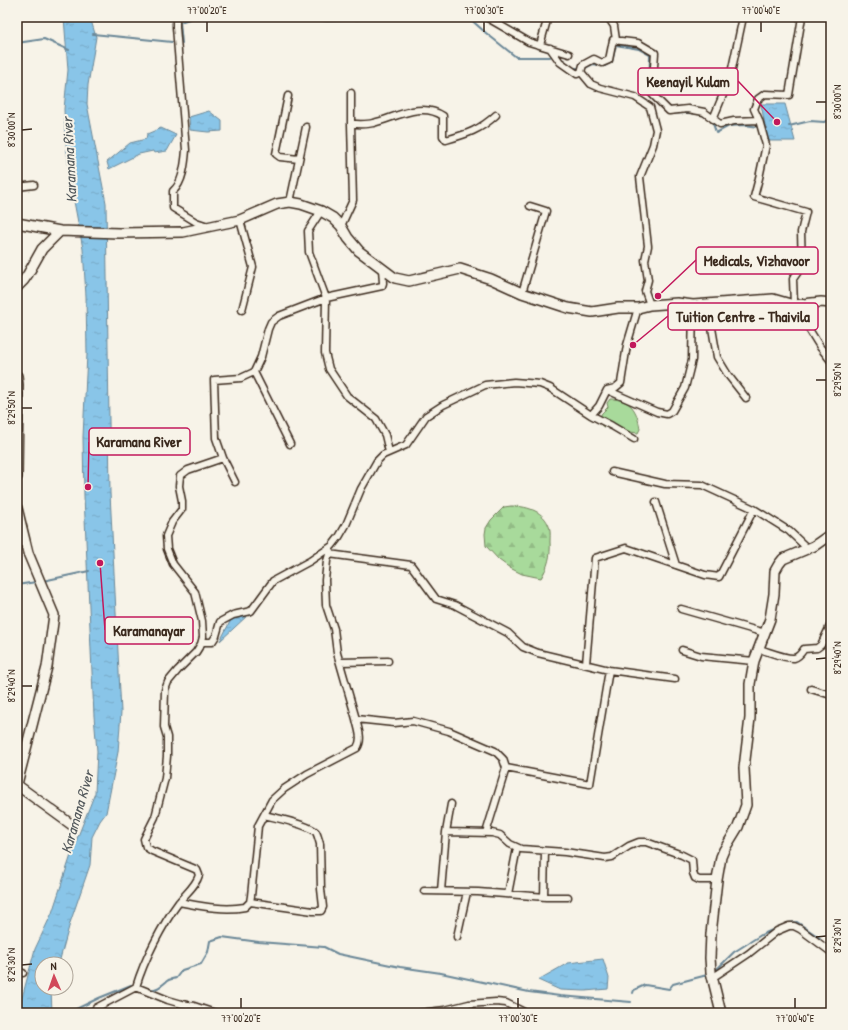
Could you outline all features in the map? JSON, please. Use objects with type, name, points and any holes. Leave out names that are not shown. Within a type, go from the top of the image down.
[{"type":"street","points":[[176,17],[176,34],[186,150],[184,167],[177,187],[172,191],[173,208],[196,222],[211,227]]},
{"type":"street","points":[[486,17],[529,42],[569,54]]},
{"type":"street","points":[[540,45],[548,17]]},
{"type":"street","points":[[608,17],[614,26],[616,40]]},
{"type":"street","points":[[713,119],[730,78],[743,17]]},
{"type":"street","points":[[802,17],[789,95],[765,94],[758,99],[754,109],[766,145],[754,197],[806,212],[801,232],[802,266],[793,279],[794,305],[820,347],[831,361]]},
{"type":"street","points":[[581,72],[583,65],[594,59],[602,64],[609,60],[613,40],[638,44],[655,53],[652,94],[655,105],[656,130],[653,145],[640,178],[648,246],[645,260],[648,280],[646,291],[650,305]]},
{"type":"street","points":[[550,48],[560,62],[577,74],[581,72]]},
{"type":"street","points":[[581,72],[591,84],[606,90],[636,97],[669,111],[688,110],[704,112],[720,124],[734,121],[760,124]]},
{"type":"street","points":[[341,226],[353,200],[351,94]]},
{"type":"street","points":[[288,96],[276,154],[280,157],[299,159]]},
{"type":"street","points":[[351,124],[372,123],[421,110],[432,111],[443,116],[443,136],[446,140],[480,128],[496,115]]},
{"type":"street","points":[[290,202],[306,127]]},
{"type":"street","points":[[17,187],[34,185]]},
{"type":"street","points":[[17,223],[60,231],[119,233],[183,232],[240,220],[277,204],[290,202],[321,211],[333,218],[341,226],[348,238],[359,251],[395,278],[409,281],[460,269],[491,279],[522,293],[568,308],[592,312],[618,308],[638,308],[650,305],[677,303],[693,305],[773,299],[794,305],[821,302],[831,303]]},
{"type":"street","points":[[522,293],[546,211],[530,206]]},
{"type":"street","points":[[321,211],[308,231],[309,252],[326,298],[324,353],[329,369],[347,396],[376,419],[385,434],[389,452]]},
{"type":"street","points":[[240,220],[253,267],[242,310]]},
{"type":"street","points":[[17,287],[28,274],[42,249],[60,231]]},
{"type":"street","points":[[235,482],[223,458],[216,438],[214,380],[241,378],[254,372],[261,357],[271,322],[279,316],[326,298],[382,286],[382,268]]},
{"type":"street","points":[[710,304],[711,322],[717,356],[728,375],[746,398]]},
{"type":"street","points":[[606,390],[657,412],[668,414],[672,411],[685,388],[692,360],[693,305]]},
{"type":"street","points":[[606,390],[615,388],[620,383],[627,345],[638,308]]},
{"type":"street","points":[[254,372],[290,444]]},
{"type":"street","points":[[17,382],[17,477]]},
{"type":"street","points":[[179,902],[206,907],[235,909],[245,907],[250,902],[256,833],[258,826],[272,800],[284,789],[307,774],[357,748],[360,743],[361,739],[356,719],[337,653],[334,629],[326,605],[325,580],[329,554],[332,546],[346,524],[369,473],[383,455],[406,445],[421,422],[426,416],[434,411],[485,385],[514,382],[540,384],[550,388],[591,415],[634,439]]},
{"type":"street","points":[[591,415],[598,406],[606,390]]},
{"type":"street","points":[[92,1013],[96,1008],[136,987],[145,960],[179,902],[198,880],[198,873],[195,869],[152,851],[145,845],[144,840],[154,817],[165,778],[167,737],[164,727],[165,690],[168,682],[196,652],[202,642],[203,637],[202,621],[195,592],[173,564],[167,549],[166,536],[172,522],[182,509],[179,486],[180,476],[188,470],[223,458]]},
{"type":"street","points":[[612,472],[665,484],[702,485],[754,510],[789,531],[808,549]]},
{"type":"street","points":[[656,502],[676,565]]},
{"type":"street","points":[[17,508],[28,553],[54,616],[47,667],[17,787],[72,825]]},
{"type":"street","points":[[586,664],[595,558],[626,548],[705,575],[719,577],[754,510]]},
{"type":"street","points":[[721,1013],[712,978],[710,946],[717,880],[724,850],[738,828],[746,805],[744,768],[750,718],[750,684],[754,661],[765,633],[772,606],[775,571],[783,559],[808,549],[831,534]]},
{"type":"street","points":[[202,642],[212,642],[216,636],[220,622],[232,615],[251,611],[273,581],[310,561],[332,546]]},
{"type":"street","points":[[329,554],[411,564],[436,599],[456,605],[508,633],[523,647],[538,653],[609,670],[675,679]]},
{"type":"street","points":[[681,609],[765,633]]},
{"type":"street","points":[[759,649],[789,658],[795,658],[804,649],[817,648],[822,645],[831,624]]},
{"type":"street","points":[[682,650],[701,656],[754,661]]},
{"type":"street","points":[[340,662],[388,661]]},
{"type":"street","points":[[506,768],[590,784],[609,670]]},
{"type":"street","points":[[810,689],[831,695]]},
{"type":"street","points":[[356,719],[394,723],[413,721],[449,731],[495,751],[503,759],[506,768],[486,833]]},
{"type":"street","points":[[441,891],[446,832],[451,804]]},
{"type":"street","points":[[250,902],[313,911],[321,911],[323,907],[320,844],[315,832],[300,825],[264,815]]},
{"type":"street","points":[[446,832],[492,833],[500,835],[517,848],[605,858],[612,857],[629,846],[639,842],[646,842],[692,860],[695,878],[703,880],[717,880]]},
{"type":"street","points":[[508,894],[517,848]]},
{"type":"street","points":[[544,897],[545,851]]},
{"type":"street","points":[[424,891],[568,897]]},
{"type":"street","points":[[457,937],[467,892]]},
{"type":"street","points":[[712,978],[748,954],[777,931],[789,926],[794,926],[800,929],[831,952]]},
{"type":"street","points":[[136,987],[175,1002],[215,1013]]},
{"type":"street","points":[[420,1013],[445,1010],[469,1004],[496,1002],[506,1003],[518,1011],[526,1013]]},
{"type":"green space","points":[[610,399],[623,401],[632,407],[639,422],[640,429],[638,433],[615,430],[602,426],[599,418],[608,407],[607,403]]},
{"type":"green space","points":[[511,506],[527,508],[537,512],[542,515],[549,526],[549,556],[546,570],[541,578],[522,574],[510,568],[499,560],[486,546],[486,528],[491,520],[504,507]]},
{"type":"water","points":[[64,17],[90,17],[96,37],[88,85],[87,104],[106,203],[110,493],[121,712],[118,752],[106,813],[92,837],[90,865],[70,923],[61,956],[34,956],[34,996],[51,996],[52,1013],[18,1013],[35,949],[52,913],[73,849],[95,793],[97,751],[94,716],[84,496],[83,437],[87,354],[86,296],[83,249],[70,180],[65,134],[64,109],[68,70]]},
{"type":"water","points":[[761,104],[785,104],[795,141],[768,141]]},
{"type":"water","points":[[209,111],[222,121],[222,131],[208,132],[190,130],[189,117]]},
{"type":"water","points":[[161,128],[176,135],[167,151],[154,153],[153,151],[139,154],[109,169],[107,162],[130,143],[146,139],[147,134]]},
{"type":"water","points":[[248,615],[220,641],[233,616]]},
{"type":"water","points":[[603,959],[609,978],[608,989],[585,991],[560,990],[538,980],[568,963]]},
{"type":"waterway","points":[[182,43],[180,22],[195,17]]},
{"type":"waterway","points":[[305,17],[327,21],[363,19],[365,17]]},
{"type":"waterway","points":[[468,17],[516,57],[550,57]]},
{"type":"waterway","points":[[93,34],[172,42]]},
{"type":"waterway","points":[[17,43],[44,39],[69,50]]},
{"type":"waterway","points":[[585,68],[593,64],[605,66],[612,62],[616,45],[639,49],[650,55],[649,93]]},
{"type":"waterway","points":[[562,59],[573,68],[577,68]]},
{"type":"waterway","points":[[668,114],[691,113],[703,115],[712,122],[716,133],[729,126],[744,125],[767,128]]},
{"type":"waterway","points":[[789,126],[810,121],[824,122],[831,119]]},
{"type":"waterway","points":[[43,581],[89,571]]},
{"type":"waterway","points":[[17,585],[36,582]]},
{"type":"waterway","points":[[714,972],[734,952],[761,935],[788,923],[797,922],[820,938]]},
{"type":"waterway","points":[[148,989],[158,988],[168,980],[176,978],[182,970],[201,964],[208,952],[210,941],[222,937],[259,942],[324,947],[338,954],[400,967],[441,973],[529,992],[631,1002]]},
{"type":"waterway","points":[[825,951],[831,956]]},
{"type":"waterway","points":[[633,993],[634,990],[645,985],[669,989],[673,984],[707,975]]},
{"type":"waterway","points":[[68,1013],[131,985]]},
{"type":"place","name":"Keenayil Kulam","points":[[777,122]]},
{"type":"place","name":"Medicals, Vizhavoor","points":[[658,296]]},
{"type":"place","name":"Tuition Centre - Thaivila","points":[[633,345]]},
{"type":"place","name":"Karamana River","points":[[88,487]]},
{"type":"place","name":"Karamanayar","points":[[100,563]]}]
